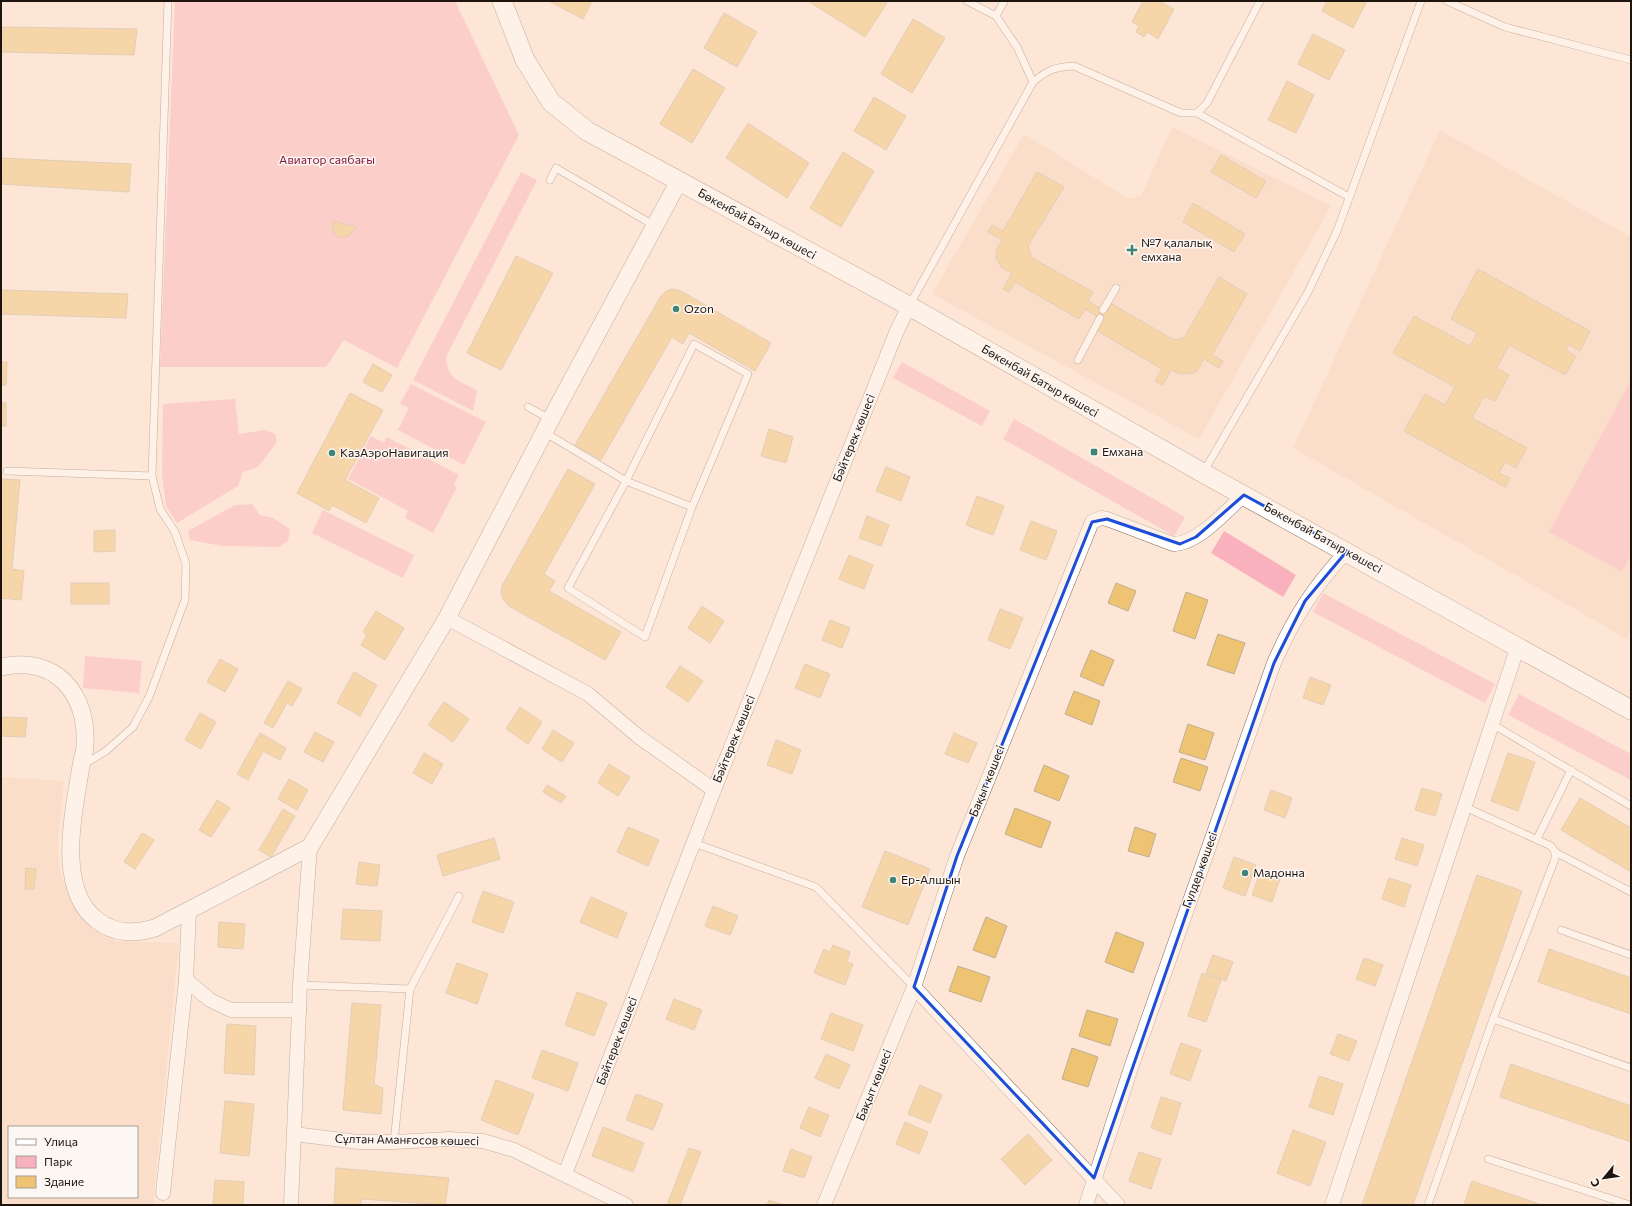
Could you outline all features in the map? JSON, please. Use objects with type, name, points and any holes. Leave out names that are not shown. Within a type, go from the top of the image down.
[{"type":"main road","name":"Бөкенбай Батыр көшесі","points":[[502,1],[526,60],[552,102],[587,131],[909,306],[1203,473],[1347,551],[1631,710]]},
{"type":"street","points":[[292,1204],[300,985],[310,847],[447,618],[547,426],[679,181]]},
{"type":"street","name":"Бәйтерек көшесі","points":[[564,1174],[714,790],[893,341],[909,306]]},
{"type":"street","name":"Бақыт көшесі","points":[[824,1205],[914,988],[957,856],[1092,522],[1100,518],[1107,519],[1163,540],[1180,544],[1196,537],[1244,495]]},
{"type":"street","name":"Гүлдер көшесі","points":[[1086,1205],[1153,1004],[1274,663],[1286,635],[1305,601],[1325,575],[1347,551]]},
{"type":"street","points":[[447,618],[588,694],[639,737],[714,790]]},
{"type":"street","points":[[1332,1205],[1518,646]]},
{"type":"street","points":[[1,667],[21,665],[36,666],[50,670],[60,676],[70,687],[82,716],[85,746],[72,831],[71,863],[75,886],[85,909],[105,926],[117,931],[130,933],[155,928],[310,847]]},
{"type":"street","points":[[164,1193],[186,980],[189,911]]},
{"type":"street","points":[[186,980],[210,1000],[231,1010],[299,1010]]},
{"type":"street","points":[[914,988],[1118,1205]]},
{"type":"street","name":"Сұлтан Аманғосов көшесі","points":[[294,1134],[358,1142],[449,1139],[483,1141],[514,1150],[626,1205]]},
{"type":"lane","points":[[81,766],[106,751],[133,727],[149,697],[185,600],[186,564],[175,532],[160,509],[152,476],[168,1]]},
{"type":"lane","points":[[967,1],[996,16],[1017,47],[1033,82]]},
{"type":"lane","points":[[996,16],[1004,1]]},
{"type":"lane","points":[[1197,113],[1207,103],[1260,1]]},
{"type":"lane","points":[[1203,473],[1308,292],[1337,231],[1421,1]]},
{"type":"lane","points":[[1447,1],[1506,27],[1631,60]]},
{"type":"lane","points":[[909,306],[1033,82],[1044,73],[1056,67],[1074,66],[1181,113],[1197,113],[1349,197]]},
{"type":"lane","points":[[550,180],[556,168],[655,226]]},
{"type":"lane","points":[[1103,310],[1116,288]]},
{"type":"lane","points":[[1078,360],[1100,318]]},
{"type":"lane","points":[[694,344],[748,374],[692,506],[644,637],[568,588],[626,481],[694,344]]},
{"type":"lane","points":[[528,406],[547,426],[626,481],[692,506]]},
{"type":"lane","points":[[7,471],[152,476]]},
{"type":"lane","points":[[1492,724],[1631,806]]},
{"type":"lane","points":[[1537,839],[1571,770]]},
{"type":"lane","points":[[1464,808],[1551,846],[1555,852],[1631,892]]},
{"type":"lane","points":[[694,843],[816,887],[914,988]]},
{"type":"lane","points":[[1428,1205],[1493,1019],[1555,859],[1555,852]]},
{"type":"lane","points":[[394,1142],[410,989],[458,896]]},
{"type":"lane","points":[[1561,930],[1631,955]]},
{"type":"lane","points":[[300,985],[410,989]]},
{"type":"lane","points":[[1493,1019],[1631,1068]]},
{"type":"lane","points":[[1488,1159],[1630,1205]]},
{"type":"highlighted area","points":[[1244,495],[1347,551],[1305,601],[1274,663],[1094,1178],[914,987],[957,856],[1092,522],[1107,519],[1180,544],[1196,537]]},
{"type":"shaded area","name":"№7 қалалық емхана","points":[[1172,127],[1331,206],[1199,439],[932,294],[1024,134],[1129,199],[1141,196]]},
{"type":"shaded area","points":[[1440,130],[1631,237],[1631,630],[1627,639],[1293,448]]},
{"type":"shaded area","points":[[1,777],[64,781],[58,839],[59,865],[63,882],[80,915],[116,941],[179,943],[153,1205],[1,1205]]},
{"type":"green space","name":"Авиатор саябағы","points":[[175,1],[455,1],[519,135],[397,368],[344,340],[326,367],[160,367]]},
{"type":"green space","points":[[521,172],[537,180],[446,357],[449,370],[452,375],[477,390],[473,411],[413,380]]},
{"type":"green space","points":[[902,362],[990,411],[982,426],[893,378]]},
{"type":"green space","points":[[1631,380],[1631,555],[1622,572],[1549,532]]},
{"type":"green space","points":[[411,384],[486,422],[464,465],[398,430],[409,408],[400,404]]},
{"type":"green space","points":[[235,399],[239,434],[265,430],[275,434],[277,442],[258,467],[243,472],[238,486],[177,523],[166,506],[162,474],[163,404]]},
{"type":"green space","points":[[1014,419],[1185,517],[1174,536],[1003,439]]},
{"type":"green space","points":[[371,436],[384,443],[387,437],[459,475],[454,484],[457,487],[433,533],[405,518],[408,511],[348,479]]},
{"type":"green space","points":[[252,504],[260,515],[273,518],[290,529],[288,541],[278,547],[222,546],[190,540],[188,531],[235,505]]},
{"type":"green space","points":[[323,510],[414,555],[403,578],[312,533]]},
{"type":"green space","points":[[1224,531],[1296,575],[1283,597],[1211,553]]},
{"type":"green space","points":[[1323,593],[1495,684],[1485,703],[1313,612]]},
{"type":"green space","points":[[85,656],[142,661],[139,693],[83,688]]},
{"type":"green space","points":[[1519,694],[1631,754],[1631,780],[1508,715]]},
{"type":"building","points":[[549,1],[592,1],[583,19]]},
{"type":"building","points":[[808,1],[884,1],[887,3],[865,37]]},
{"type":"building","points":[[1143,1],[1159,1],[1174,9],[1158,39],[1147,32],[1144,37],[1136,32],[1139,26],[1132,22]]},
{"type":"building","points":[[1327,1],[1367,1],[1353,28],[1322,11]]},
{"type":"building","points":[[724,13],[757,32],[737,67],[704,48]]},
{"type":"building","points":[[913,19],[945,38],[912,93],[881,74]]},
{"type":"building","points":[[2,27],[137,29],[134,55],[1,52]]},
{"type":"building","points":[[1313,34],[1345,50],[1329,80],[1298,64]]},
{"type":"building","points":[[693,69],[725,88],[692,143],[660,124]]},
{"type":"building","points":[[1287,81],[1314,95],[1296,133],[1268,120]]},
{"type":"building","points":[[874,97],[906,116],[886,150],[854,131]]},
{"type":"building","points":[[748,123],[809,163],[787,198],[726,158]]},
{"type":"building","points":[[843,152],[874,171],[841,227],[810,208]]},
{"type":"building","points":[[1221,155],[1266,181],[1256,198],[1211,172]]},
{"type":"building","points":[[1,158],[131,164],[129,192],[1,184]]},
{"type":"building","points":[[1037,172],[1064,187],[1028,246],[1032,258],[1093,292],[1088,301],[1103,310],[1107,312],[1112,304],[1174,340],[1184,338],[1219,277],[1247,294],[1212,355],[1223,361],[1219,368],[1204,359],[1197,371],[1192,373],[1180,374],[1171,370],[1163,385],[1155,381],[1162,369],[1096,330],[1102,319],[1085,309],[1079,319],[1015,282],[1009,292],[1003,289],[1012,273],[1002,268],[996,258],[997,249],[1002,240],[988,232],[992,225],[1003,231]]},
{"type":"building","points":[[1193,203],[1245,234],[1234,252],[1183,222]]},
{"type":"building","points":[[333,221],[356,227],[349,236],[340,238],[333,232]]},
{"type":"building","points":[[516,256],[553,273],[501,370],[467,353]]},
{"type":"building","points":[[1478,269],[1590,331],[1580,351],[1569,345],[1566,350],[1576,356],[1565,375],[1509,345],[1497,368],[1509,375],[1495,401],[1484,396],[1472,418],[1527,448],[1516,468],[1505,462],[1499,473],[1510,478],[1505,487],[1404,431],[1425,394],[1445,405],[1455,387],[1393,353],[1414,316],[1470,346],[1477,333],[1451,319]]},
{"type":"building","points":[[672,289],[681,291],[771,343],[755,371],[689,333],[683,344],[672,337],[601,460],[575,445],[661,296],[666,291]]},
{"type":"building","points":[[1,290],[128,294],[126,318],[1,314]]},
{"type":"building","points":[[1,362],[7,362],[6,385],[1,385]]},
{"type":"building","points":[[373,364],[392,375],[382,392],[363,382]]},
{"type":"building","points":[[350,393],[383,410],[345,480],[379,498],[366,523],[332,505],[329,511],[297,493]]},
{"type":"building","points":[[1,403],[6,403],[6,426],[1,426]]},
{"type":"building","points":[[769,429],[793,437],[786,463],[761,456]]},
{"type":"building","points":[[886,467],[910,477],[901,501],[876,491]]},
{"type":"building","points":[[568,469],[595,484],[544,574],[555,581],[549,591],[621,632],[605,660],[509,606],[503,599],[501,593],[502,586]]},
{"type":"building","points":[[1,479],[20,480],[12,569],[24,571],[21,600],[1,598]]},
{"type":"building","points":[[977,496],[1004,506],[993,535],[966,525]]},
{"type":"building","points":[[867,516],[889,525],[881,546],[859,538]]},
{"type":"building","points":[[1031,521],[1057,531],[1046,560],[1020,550]]},
{"type":"building","points":[[115,530],[115,551],[94,552],[94,531]]},
{"type":"building","points":[[849,555],[873,565],[864,589],[839,579]]},
{"type":"building","points":[[71,583],[109,583],[109,604],[71,604]]},
{"type":"building","points":[[1116,583],[1136,591],[1128,611],[1108,603]]},
{"type":"building","points":[[1186,592],[1208,600],[1195,639],[1173,631]]},
{"type":"building","points":[[702,606],[724,621],[710,643],[688,628]]},
{"type":"building","points":[[1000,609],[1023,618],[1010,649],[988,640]]},
{"type":"building","points":[[376,611],[404,628],[385,660],[361,645],[367,635],[363,632]]},
{"type":"building","points":[[830,620],[850,628],[842,648],[822,640]]},
{"type":"building","points":[[1218,634],[1245,643],[1234,674],[1207,665]]},
{"type":"building","points":[[1091,650],[1114,660],[1103,686],[1080,676]]},
{"type":"building","points":[[220,659],[238,669],[225,692],[207,682]]},
{"type":"building","points":[[805,664],[830,674],[820,698],[795,688]]},
{"type":"building","points":[[680,666],[703,681],[688,702],[666,687]]},
{"type":"building","points":[[354,672],[377,685],[360,716],[337,703]]},
{"type":"building","points":[[1310,677],[1331,685],[1323,705],[1303,698]]},
{"type":"building","points":[[288,681],[302,689],[292,706],[287,703],[273,728],[264,723]]},
{"type":"building","points":[[1074,691],[1100,701],[1092,725],[1065,714]]},
{"type":"building","points":[[444,702],[469,719],[453,742],[428,725]]},
{"type":"building","points":[[520,707],[542,722],[528,744],[506,729]]},
{"type":"building","points":[[200,713],[216,722],[201,749],[185,740]]},
{"type":"building","points":[[1,717],[27,718],[25,737],[1,736]]},
{"type":"building","points":[[1188,724],[1214,733],[1205,760],[1179,752]]},
{"type":"building","points":[[553,730],[574,743],[562,762],[542,749]]},
{"type":"building","points":[[315,732],[334,742],[323,762],[304,752]]},
{"type":"building","points":[[260,733],[286,748],[280,760],[263,751],[248,780],[237,774]]},
{"type":"building","points":[[954,733],[977,743],[968,763],[945,754]]},
{"type":"building","points":[[776,740],[801,750],[792,774],[767,765]]},
{"type":"building","points":[[424,753],[443,764],[432,784],[413,773]]},
{"type":"building","points":[[1508,753],[1535,762],[1518,811],[1491,801]]},
{"type":"building","points":[[1181,758],[1208,767],[1200,791],[1173,782]]},
{"type":"building","points":[[609,764],[630,777],[618,796],[598,783]]},
{"type":"building","points":[[1044,765],[1069,776],[1059,801],[1034,791]]},
{"type":"building","points":[[289,779],[308,790],[297,810],[278,799]]},
{"type":"building","points":[[547,785],[566,796],[561,803],[543,792]]},
{"type":"building","points":[[1422,788],[1442,794],[1435,816],[1415,810]]},
{"type":"building","points":[[1271,790],[1292,798],[1285,818],[1264,810]]},
{"type":"building","points":[[1580,798],[1631,828],[1631,872],[1561,830]]},
{"type":"building","points":[[217,800],[230,808],[211,837],[199,830]]},
{"type":"building","points":[[1015,808],[1051,822],[1041,848],[1005,834]]},
{"type":"building","points":[[283,809],[295,816],[271,857],[259,850]]},
{"type":"building","points":[[628,827],[659,840],[648,866],[617,852]]},
{"type":"building","points":[[1135,827],[1156,834],[1149,857],[1128,851]]},
{"type":"building","points":[[142,833],[154,840],[135,869],[124,862]]},
{"type":"building","points":[[494,838],[500,859],[443,876],[437,855]]},
{"type":"building","points":[[1402,838],[1424,845],[1417,866],[1395,859]]},
{"type":"building","points":[[885,851],[930,869],[908,925],[862,907]]},
{"type":"building","points":[[1234,857],[1256,865],[1245,896],[1223,888]]},
{"type":"building","points":[[359,862],[380,865],[377,886],[356,884]]},
{"type":"building","points":[[26,868],[36,869],[34,889],[25,889]]},
{"type":"building","points":[[1260,872],[1280,879],[1272,902],[1252,895]]},
{"type":"building","points":[[1477,875],[1522,891],[1413,1205],[1362,1205]]},
{"type":"building","points":[[1389,878],[1411,885],[1404,907],[1382,899]]},
{"type":"building","points":[[483,891],[514,902],[503,933],[472,922]]},
{"type":"building","points":[[591,897],[627,913],[617,938],[580,922]]},
{"type":"building","points":[[713,906],[738,916],[730,935],[705,926]]},
{"type":"building","points":[[343,909],[382,911],[380,941],[341,939]]},
{"type":"building","points":[[986,917],[1007,926],[995,958],[973,950]]},
{"type":"building","points":[[219,922],[245,924],[243,949],[218,947]]},
{"type":"building","points":[[1116,932],[1144,943],[1133,973],[1105,962]]},
{"type":"building","points":[[833,945],[850,952],[847,962],[853,964],[845,985],[814,973],[824,949],[830,952]]},
{"type":"building","points":[[1549,949],[1631,978],[1631,1014],[1538,982]]},
{"type":"building","points":[[1213,955],[1233,962],[1226,981],[1206,973]]},
{"type":"building","points":[[1364,958],[1383,965],[1375,986],[1356,979]]},
{"type":"building","points":[[457,963],[488,974],[477,1004],[446,993]]},
{"type":"building","points":[[958,966],[990,977],[981,1002],[949,991]]},
{"type":"building","points":[[1202,973],[1221,980],[1206,1022],[1188,1016]]},
{"type":"building","points":[[577,992],[607,1003],[594,1036],[565,1025]]},
{"type":"building","points":[[674,999],[702,1010],[694,1030],[666,1019]]},
{"type":"building","points":[[352,1003],[381,1005],[374,1085],[383,1088],[381,1114],[343,1110]]},
{"type":"building","points":[[1087,1010],[1118,1019],[1110,1046],[1079,1036]]},
{"type":"building","points":[[831,1013],[863,1025],[853,1051],[821,1039]]},
{"type":"building","points":[[227,1024],[256,1026],[254,1075],[224,1073]]},
{"type":"building","points":[[1338,1034],[1357,1041],[1349,1061],[1330,1054]]},
{"type":"building","points":[[1181,1043],[1201,1050],[1190,1081],[1170,1074]]},
{"type":"building","points":[[1072,1048],[1098,1057],[1088,1087],[1062,1079]]},
{"type":"building","points":[[542,1050],[578,1063],[568,1091],[532,1078]]},
{"type":"building","points":[[826,1054],[850,1065],[839,1089],[815,1078]]},
{"type":"building","points":[[1511,1064],[1631,1106],[1631,1142],[1500,1097]]},
{"type":"building","points":[[1319,1076],[1343,1084],[1333,1115],[1309,1107]]},
{"type":"building","points":[[496,1080],[534,1094],[518,1135],[481,1120]]},
{"type":"building","points":[[920,1085],[942,1095],[930,1123],[908,1114]]},
{"type":"building","points":[[636,1094],[663,1104],[653,1130],[626,1120]]},
{"type":"building","points":[[1161,1097],[1181,1103],[1171,1135],[1151,1128]]},
{"type":"building","points":[[225,1101],[254,1104],[249,1156],[220,1153]]},
{"type":"building","points":[[809,1107],[829,1115],[820,1137],[800,1128]]},
{"type":"building","points":[[905,1122],[928,1132],[919,1154],[896,1144]]},
{"type":"building","points":[[603,1127],[644,1143],[633,1172],[592,1156]]},
{"type":"building","points":[[1293,1130],[1326,1142],[1310,1186],[1277,1173]]},
{"type":"building","points":[[1028,1134],[1052,1160],[1025,1185],[1001,1159]]},
{"type":"building","points":[[689,1148],[701,1152],[680,1205],[667,1205]]},
{"type":"building","points":[[791,1149],[812,1157],[804,1178],[783,1171]]},
{"type":"building","points":[[1139,1152],[1161,1159],[1151,1189],[1129,1181]]},
{"type":"building","points":[[336,1168],[449,1178],[445,1205],[362,1199],[360,1205],[334,1204]]},
{"type":"building","points":[[215,1180],[244,1182],[243,1205],[213,1205]]},
{"type":"building","points":[[1472,1181],[1542,1205],[1464,1205]]},
{"type":"building","points":[[769,1200],[783,1205],[767,1205]]},
{"type":"place","name":"№7 қалалық емхана","points":[[1132,250]]},
{"type":"place","name":"Ozon","points":[[676,309]]},
{"type":"place","name":"Емхана","points":[[1094,452]]},
{"type":"place","name":"КазАэроНавигация","points":[[332,453]]},
{"type":"place","name":"Мадонна","points":[[1245,873]]},
{"type":"place","name":"Ер-Алшын","points":[[893,880]]}]
